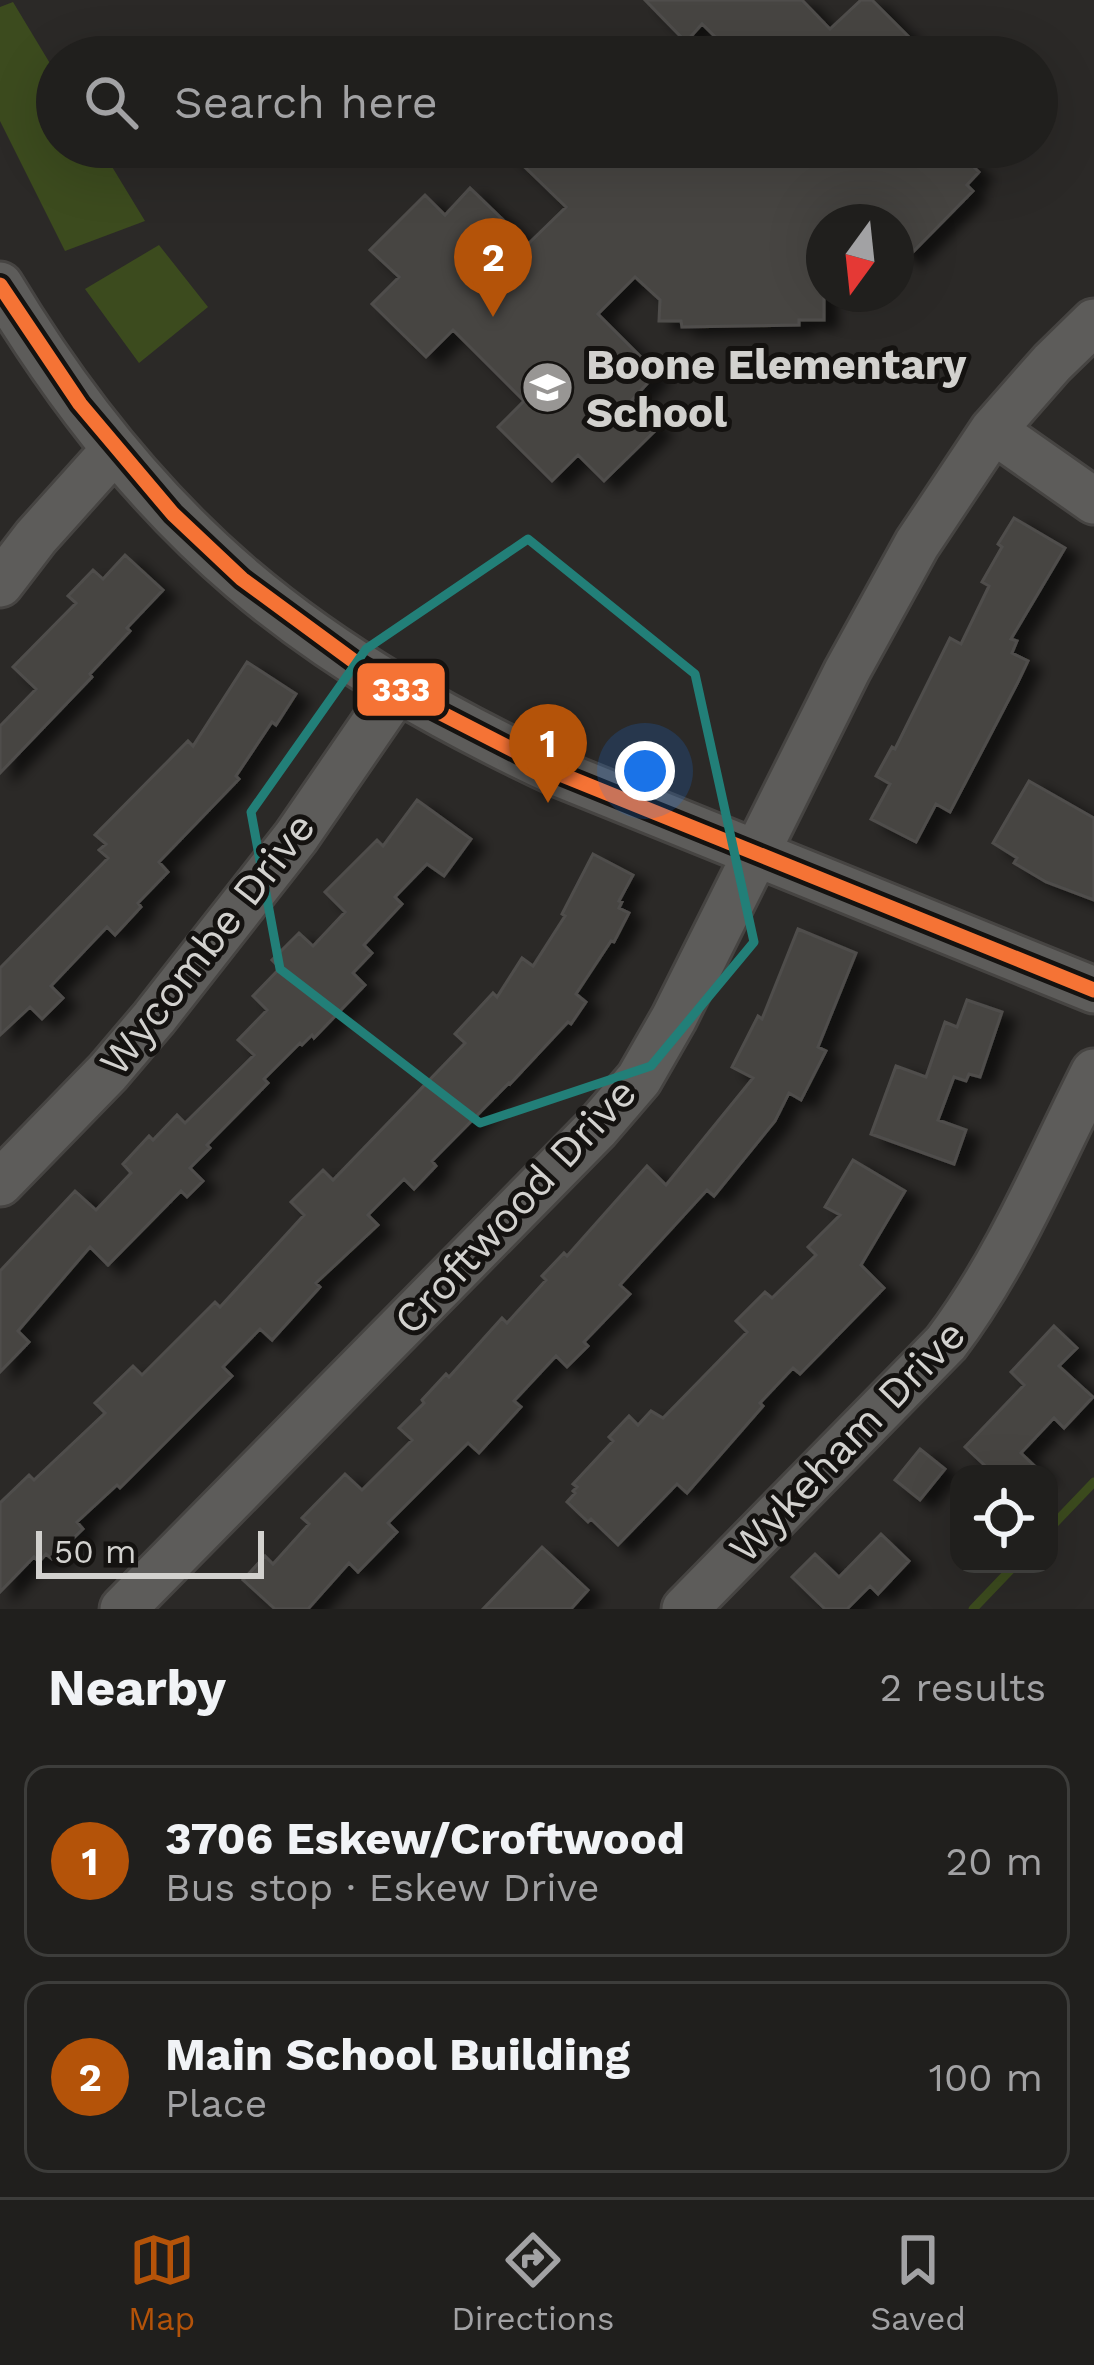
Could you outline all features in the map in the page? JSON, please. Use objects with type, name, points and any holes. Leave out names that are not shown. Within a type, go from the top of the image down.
[{"type":"street","points":[[0,285],[34,341],[115,449],[175,515],[242,579],[397,690],[560,774],[1094,990]]},
{"type":"street","name":"Croftwood Drive","points":[[123,1609],[596,1130],[639,1079],[916,544],[993,430],[1094,322]]},
{"type":"street","points":[[993,430],[1094,501]]},
{"type":"street","points":[[0,584],[36,536],[115,449]]},
{"type":"street","name":"Wycombe Drive","points":[[0,1183],[154,1018],[296,837],[397,690]]},
{"type":"street","name":"Wykeham Drive","points":[[685,1609],[976,1304],[1094,1072]]},
{"type":"highlighted area","points":[[528,539],[695,674],[754,942],[651,1066],[480,1123],[280,969],[251,812],[366,649]]},
{"type":"shaded area","points":[[13,2],[36,40],[36,168],[113,168],[145,221],[65,251],[0,121],[0,7]]},
{"type":"shaded area","points":[[159,245],[208,307],[139,363],[85,289]]},
{"type":"building","points":[[645,0],[802,0],[830,29],[861,0],[872,0],[908,36],[714,36],[702,24],[691,36],[680,36]]},
{"type":"building","points":[[526,168],[975,168],[979,172],[967,185],[973,191],[914,251],[914,204],[806,204],[806,312],[824,312],[824,320],[799,320],[799,325],[682,327],[681,321],[659,321],[660,300],[635,277],[598,314],[657,373],[632,400],[659,427],[604,481],[578,455],[552,481],[498,427],[524,401],[453,330],[426,357],[372,304],[399,277],[370,250],[425,195],[445,215],[470,188],[528,244],[566,207]]},
{"type":"building","points":[[1014,518],[1065,548],[1011,639],[1017,641],[1012,653],[1028,661],[1018,682],[950,812],[936,804],[916,842],[871,819],[890,784],[876,776],[892,747],[895,749],[950,638],[961,644],[989,586],[982,582]]},
{"type":"building","points":[[125,555],[163,590],[127,628],[130,631],[92,677],[0,773],[0,726],[36,689],[13,667],[76,603],[68,596],[93,570],[103,579]]},
{"type":"building","points":[[247,662],[296,694],[276,725],[272,722],[236,776],[239,779],[159,862],[168,872],[138,903],[141,907],[115,935],[107,927],[51,986],[63,998],[42,1019],[30,1007],[0,1035],[0,968],[108,858],[99,850],[106,844],[95,835],[188,741],[193,746]]},
{"type":"building","points":[[1029,781],[1094,818],[1094,900],[1046,882],[1014,863],[1017,858],[993,843]]},
{"type":"building","points":[[417,800],[471,839],[444,876],[427,864],[395,897],[402,904],[364,945],[372,953],[353,973],[365,985],[314,1038],[300,1043],[264,1079],[268,1083],[207,1145],[210,1148],[190,1168],[203,1181],[187,1197],[181,1191],[108,1265],[90,1247],[18,1331],[29,1342],[0,1372],[0,1271],[75,1191],[96,1210],[131,1173],[123,1164],[149,1136],[153,1140],[177,1115],[185,1123],[254,1055],[238,1040],[267,1010],[253,996],[280,968],[272,960],[299,933],[313,946],[345,912],[325,892],[377,840],[383,846]]},
{"type":"building","points":[[593,854],[633,875],[619,901],[619,908],[629,913],[576,994],[586,1002],[571,1024],[432,1161],[436,1166],[414,1189],[404,1179],[368,1215],[378,1225],[316,1283],[320,1287],[272,1340],[260,1329],[223,1367],[232,1376],[120,1488],[117,1485],[77,1522],[83,1529],[52,1559],[46,1554],[39,1562],[34,1557],[0,1592],[0,1503],[29,1475],[34,1480],[105,1413],[95,1403],[133,1366],[142,1375],[215,1302],[220,1307],[304,1215],[291,1202],[323,1170],[333,1180],[465,1043],[455,1034],[493,993],[497,997],[522,958],[533,966],[565,916]]},
{"type":"building","points":[[798,929],[856,953],[818,1047],[826,1051],[801,1100],[789,1093],[775,1121],[714,1196],[707,1190],[620,1285],[630,1294],[584,1342],[588,1346],[567,1367],[556,1356],[514,1401],[521,1407],[479,1453],[468,1443],[388,1523],[397,1532],[358,1572],[349,1563],[308,1609],[275,1609],[243,1580],[265,1556],[273,1564],[309,1524],[302,1518],[345,1474],[362,1490],[412,1440],[399,1428],[446,1374],[449,1377],[502,1318],[507,1323],[546,1280],[542,1276],[564,1253],[567,1256],[647,1166],[666,1185],[753,1078],[732,1067],[758,1016],[762,1019]]},
{"type":"building","points":[[967,1000],[1002,1012],[980,1077],[969,1074],[966,1081],[954,1077],[938,1120],[966,1130],[954,1164],[871,1134],[896,1066],[926,1077],[945,1022],[957,1027]]},
{"type":"building","points":[[853,1160],[905,1191],[861,1265],[884,1288],[800,1374],[793,1368],[687,1493],[677,1484],[618,1545],[567,1502],[577,1487],[573,1484],[629,1416],[638,1425],[651,1411],[663,1418],[747,1332],[736,1321],[765,1292],[772,1298],[816,1255],[808,1247],[840,1215],[825,1207]]},
{"type":"building","points":[[1054,1326],[1077,1348],[1059,1366],[1093,1397],[1064,1428],[1054,1418],[1021,1453],[1034,1465],[984,1465],[965,1447],[1024,1385],[1011,1372]]},
{"type":"building","points":[[920,1449],[945,1469],[920,1500],[895,1480]]},
{"type":"building","points":[[881,1534],[909,1561],[878,1594],[870,1586],[847,1609],[825,1609],[792,1577],[815,1554],[839,1577]]},
{"type":"building","points":[[542,1547],[588,1590],[571,1609],[483,1609]]},
{"type":"waterway","points":[[1058,1520],[1094,1482]]},
{"type":"waterway","points":[[973,1609],[1007,1573]]},
{"type":"transit line","name":"333","points":[[0,285],[80,404],[173,514],[242,579],[355,662],[435,710],[560,774],[1094,990]]},
{"type":"place","name":"Main School Building","points":[[493,317]]},
{"type":"place","name":"Boone Elementary School","points":[[547,388]]},
{"type":"place","name":"3706 Eskew/Croftwood","points":[[548,803]]}]
